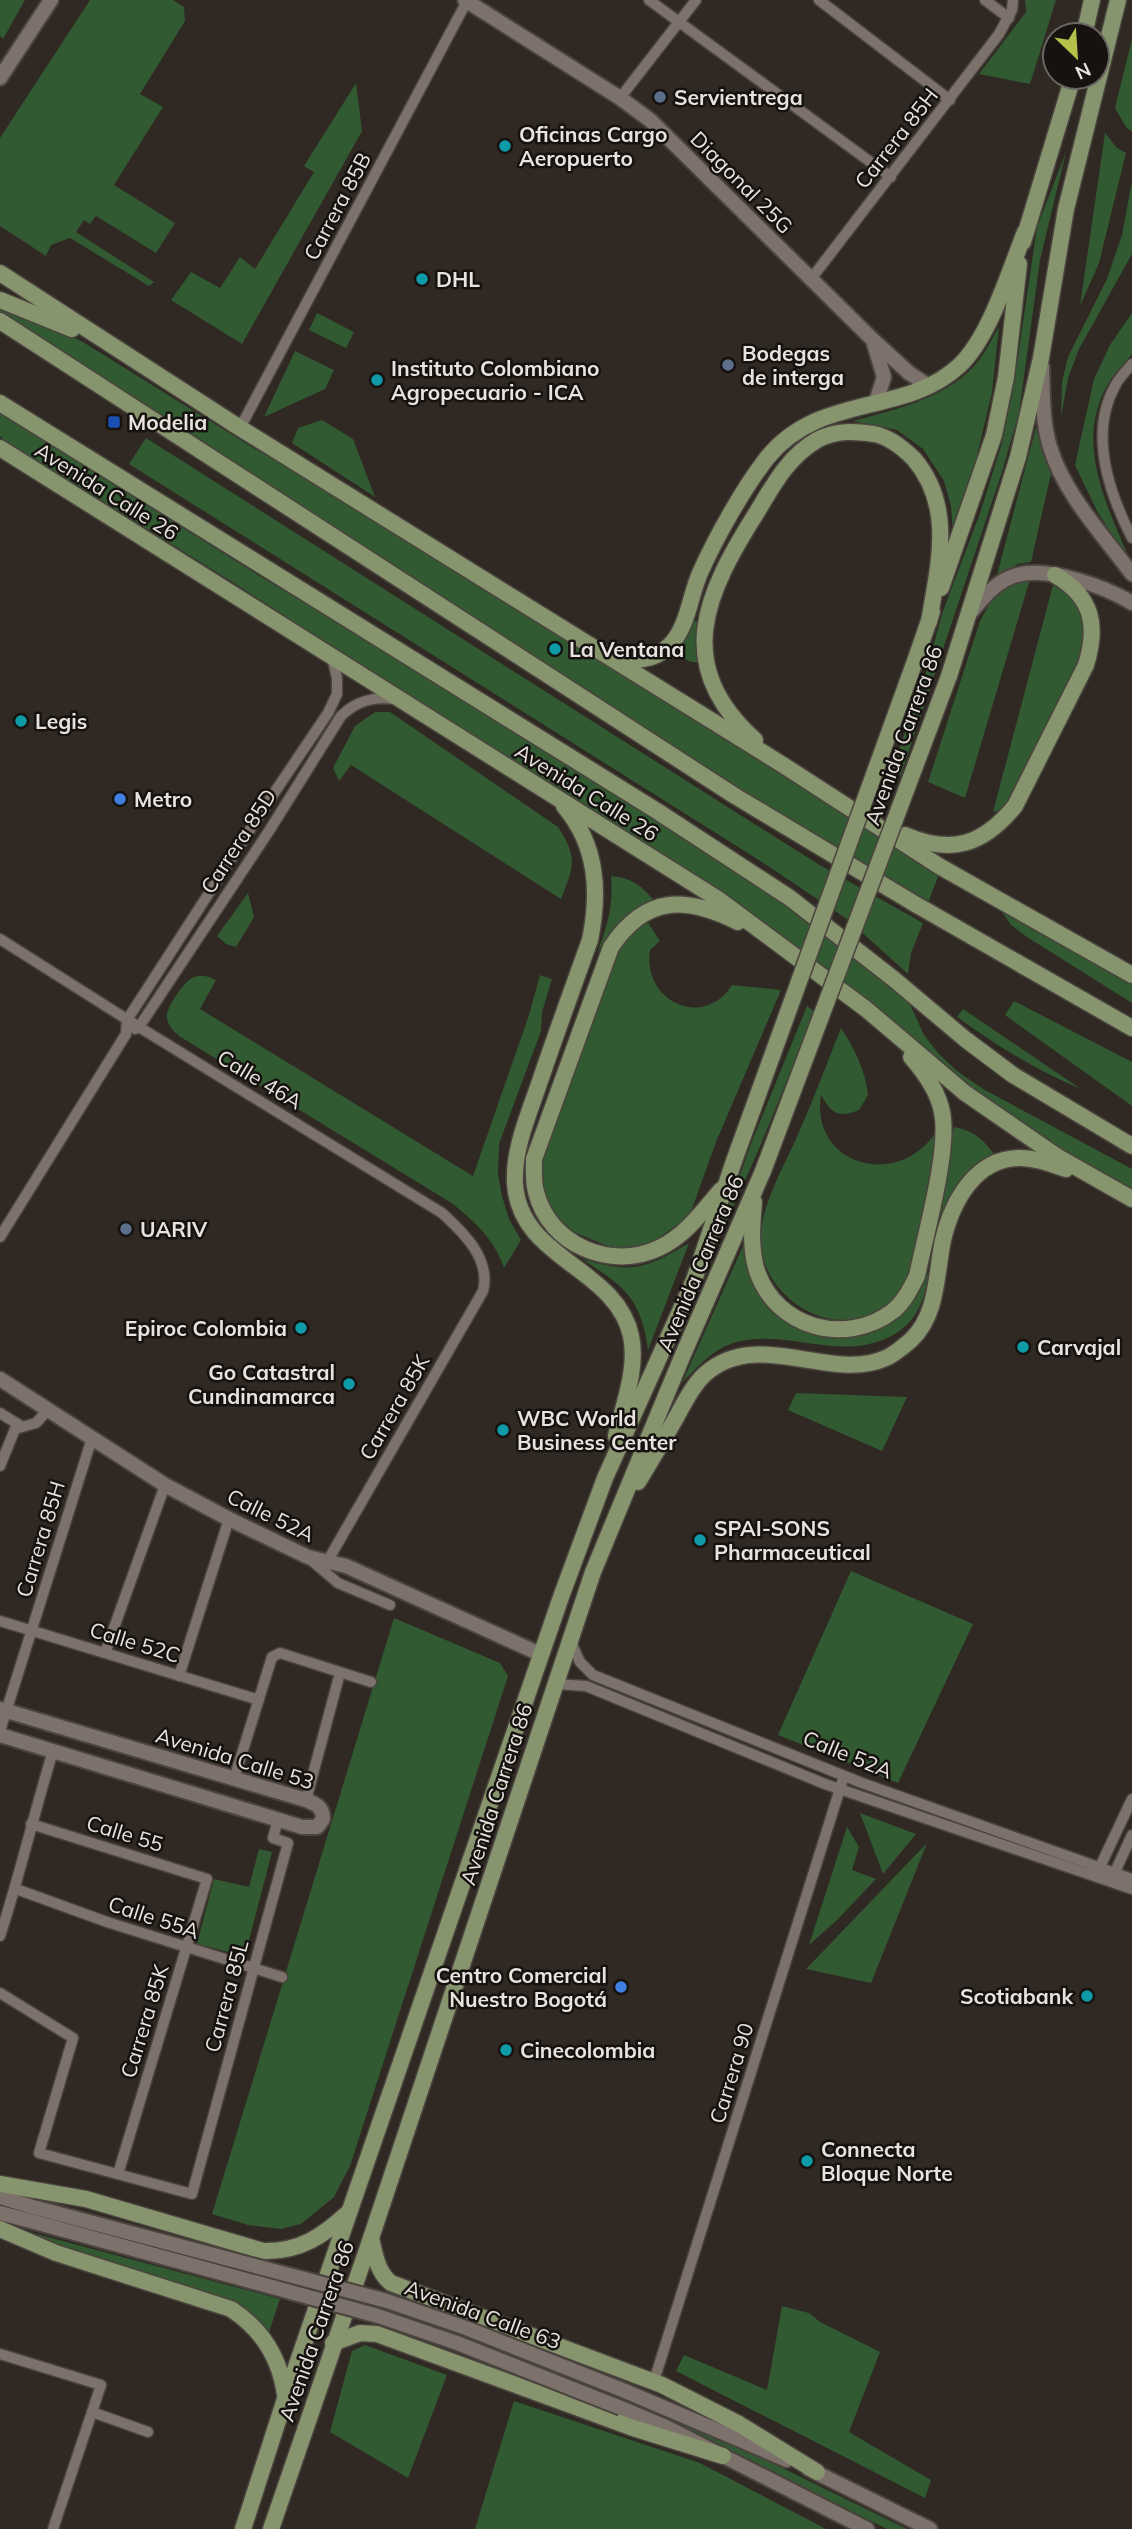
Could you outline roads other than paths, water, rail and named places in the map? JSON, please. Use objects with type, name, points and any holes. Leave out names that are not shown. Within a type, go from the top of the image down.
[{"type":"main road","points":[[1087,21],[1092,0]]},
{"type":"main road","name":"Avenida Carrera 86","points":[[271,2529],[609,1529],[760,1179],[971,612],[1018,457],[1041,358],[1066,209],[1118,0]]},
{"type":"main road","name":"Avenida Carrera 86","points":[[243,2529],[540,1654],[605,1478],[694,1280],[725,1186],[994,435],[1006,377],[1016,280],[1025,232],[1069,91]]},
{"type":"main road","points":[[608,657],[632,660],[649,658],[658,655],[675,639],[711,551],[760,468],[787,438],[825,416],[929,386],[960,365],[979,341],[1025,232]]},
{"type":"main road","points":[[0,273],[240,428],[875,822],[975,887],[1132,975]]},
{"type":"main road","points":[[0,300],[78,331],[137,362]]},
{"type":"main road","points":[[0,321],[735,796],[915,904],[1132,1028]]},
{"type":"main road","name":"Avenida Calle 26","points":[[0,403],[680,825],[790,898],[1013,1076],[1132,1146]]},
{"type":"main road","points":[[783,765],[739,724],[717,691],[707,664],[705,619],[716,584],[746,530],[787,464],[801,450],[820,438],[837,432],[855,431],[881,436],[902,447],[926,475],[940,513],[942,538],[929,622]]},
{"type":"main road","name":"Avenida Calle 26","points":[[0,448],[718,899],[866,1009],[965,1093],[1023,1135],[1132,1199]]},
{"type":"main road","points":[[875,822],[926,843],[959,844],[987,834],[1000,824],[1015,806],[1086,665],[1091,648],[1093,633],[1088,609],[1077,592],[1055,575]]},
{"type":"main road","points":[[555,796],[584,835],[595,873],[595,916],[590,940],[520,1139],[515,1185],[528,1223],[539,1238],[554,1253],[603,1288],[617,1306],[631,1337],[632,1357],[626,1394],[605,1478]]},
{"type":"main road","points":[[725,1186],[676,1238],[648,1253],[619,1258],[586,1250],[568,1240],[553,1226],[536,1191],[534,1160],[611,947],[631,921],[663,905],[681,904],[712,911],[778,942]]},
{"type":"main road","points":[[760,1179],[753,1234],[757,1272],[769,1295],[795,1320],[829,1329],[846,1330],[871,1324],[894,1310],[909,1293],[917,1276],[939,1167],[943,1136],[942,1112],[928,1077],[866,1009]]},
{"type":"main road","points":[[609,1529],[692,1390],[712,1369],[731,1359],[755,1355],[842,1363],[873,1362],[897,1351],[914,1338],[927,1318],[944,1238],[956,1202],[981,1171],[1001,1161],[1021,1158],[1044,1161],[1096,1180]]},
{"type":"main road","points":[[0,2184],[86,2199],[263,2251],[290,2250],[306,2244],[329,2231],[351,2211]]},
{"type":"main road","points":[[0,2229],[56,2253],[231,2309],[253,2325],[273,2352],[282,2376],[285,2399]]},
{"type":"main road","points":[[371,2238],[382,2275],[391,2283],[654,2381],[739,2424],[817,2472]]},
{"type":"main road","points":[[333,2343],[360,2333],[377,2334],[633,2428],[723,2456]]},
{"type":"street","points":[[0,78],[51,0]]},
{"type":"street","points":[[649,0],[891,177]]},
{"type":"street","points":[[620,98],[696,0]]},
{"type":"street","points":[[819,0],[950,100]]},
{"type":"street","points":[[985,0],[1009,18],[1013,0]]},
{"type":"street","name":"Diagonal 25G","points":[[466,1],[620,98],[650,120],[873,340],[914,377],[929,386]]},
{"type":"street","name":"Carrera 85B","points":[[240,428],[466,1]]},
{"type":"street","name":"Carrera 85H","points":[[811,279],[950,100],[1009,18]]},
{"type":"street","name":"Diagonal 25G","points":[[873,340],[884,377],[876,402]]},
{"type":"street","points":[[1041,358],[1044,414],[1050,448],[1073,493],[1132,574]]},
{"type":"street","points":[[1132,365],[1116,384],[1107,403],[1103,419],[1102,446],[1107,474],[1132,538]]},
{"type":"street","points":[[971,612],[1001,582],[1017,575],[1040,572],[1108,591],[1132,603]]},
{"type":"street","name":"Carrera 85D","points":[[0,1237],[125,1034],[127,1020],[328,713],[337,694],[337,678],[332,657]]},
{"type":"street","name":"Carrera 85D","points":[[125,1034],[139,1027],[269,831],[341,716],[349,708],[370,699],[400,700]]},
{"type":"street","name":"Calle 46A","points":[[0,939],[442,1213],[468,1238],[477,1251],[483,1268]]},
{"type":"street","name":"Carrera 85K","points":[[327,1562],[483,1291],[486,1280],[483,1268]]},
{"type":"street","name":"Calle 52A","points":[[0,1380],[164,1485],[229,1519],[308,1558],[346,1566],[540,1654]]},
{"type":"street","points":[[0,1466],[15,1429],[36,1423],[48,1410]]},
{"type":"street","points":[[0,1413],[22,1426]]},
{"type":"street","name":"Carrera 85H","points":[[0,1733],[3,1710],[32,1631],[92,1438]]},
{"type":"street","points":[[105,1653],[164,1485]]},
{"type":"street","points":[[179,1676],[229,1519]]},
{"type":"street","points":[[308,1558],[338,1583],[390,1605]]},
{"type":"street","name":"Calle 52C","points":[[0,1621],[260,1700]]},
{"type":"street","name":"Calle 52A","points":[[570,1639],[580,1662],[593,1675],[844,1776],[1112,1877],[1132,1889]]},
{"type":"street","points":[[234,1779],[272,1657],[276,1654],[371,1682]]},
{"type":"street","points":[[306,1800],[340,1673]]},
{"type":"street","name":"Calle 52A","points":[[555,1684],[586,1686],[839,1789],[1098,1872]]},
{"type":"street","name":"Avenida Calle 53","points":[[0,1733],[302,1827],[317,1827],[323,1819],[318,1805],[306,1800],[3,1710]]},
{"type":"street","points":[[0,1936],[16,1889],[53,1751]]},
{"type":"street","name":"Carrera 90","points":[[654,2381],[844,1776]]},
{"type":"street","points":[[1098,1872],[1132,1799]]},
{"type":"street","name":"Carrera 85L","points":[[118,2174],[192,2194],[288,1843],[273,1838],[278,1820]]},
{"type":"street","name":"Calle 55","points":[[32,1824],[207,1879]]},
{"type":"street","points":[[1112,1877],[1132,1835]]},
{"type":"street","name":"Calle 52A","points":[[1112,1877],[1132,1879]]},
{"type":"street","name":"Carrera 85K","points":[[118,2174],[207,1879]]},
{"type":"street","name":"Calle 55A","points":[[16,1889],[282,1978]]},
{"type":"street","points":[[0,1993],[73,2038],[40,2153],[118,2174]]},
{"type":"street","name":"Avenida Calle 63","points":[[0,2197],[30,2214],[377,2316],[457,2343],[666,2427],[867,2529]]},
{"type":"street","name":"Avenida Calle 63","points":[[0,2213],[30,2214],[387,2301],[625,2391],[817,2472],[930,2529]]},
{"type":"street","points":[[0,2354],[101,2385],[53,2529]]},
{"type":"street","points":[[92,2412],[148,2432]]},
{"type":"place","name":"Servientrega","points":[[660,97]]},
{"type":"place","name":"Oficinas Cargo Aeropuerto","points":[[505,146]]},
{"type":"place","name":"DHL","points":[[422,279]]},
{"type":"place","name":"Bodegas de interga","points":[[728,365]]},
{"type":"place","name":"Instituto Colombiano Agropecuario - ICA","points":[[377,380]]},
{"type":"place","name":"Modelia","points":[[114,422]]},
{"type":"place","name":"La Ventana","points":[[555,649]]},
{"type":"place","name":"Legis","points":[[21,721]]},
{"type":"place","name":"Metro","points":[[120,799]]},
{"type":"place","name":"UARIV","points":[[126,1229]]},
{"type":"place","name":"Epiroc Colombia","points":[[301,1328]]},
{"type":"place","name":"Carvajal","points":[[1023,1347]]},
{"type":"place","name":"Go Catastral Cundinamarca","points":[[349,1384]]},
{"type":"place","name":"WBC World Business Center","points":[[503,1430]]},
{"type":"place","name":"SPAI-SONS Pharmaceutical","points":[[700,1540]]},
{"type":"place","name":"Centro Comercial Nuestro Bogotá","points":[[621,1987]]},
{"type":"place","name":"Scotiabank","points":[[1087,1996]]},
{"type":"place","name":"Cinecolombia","points":[[506,2050]]},
{"type":"place","name":"Connecta Bloque Norte","points":[[807,2161]]}]
